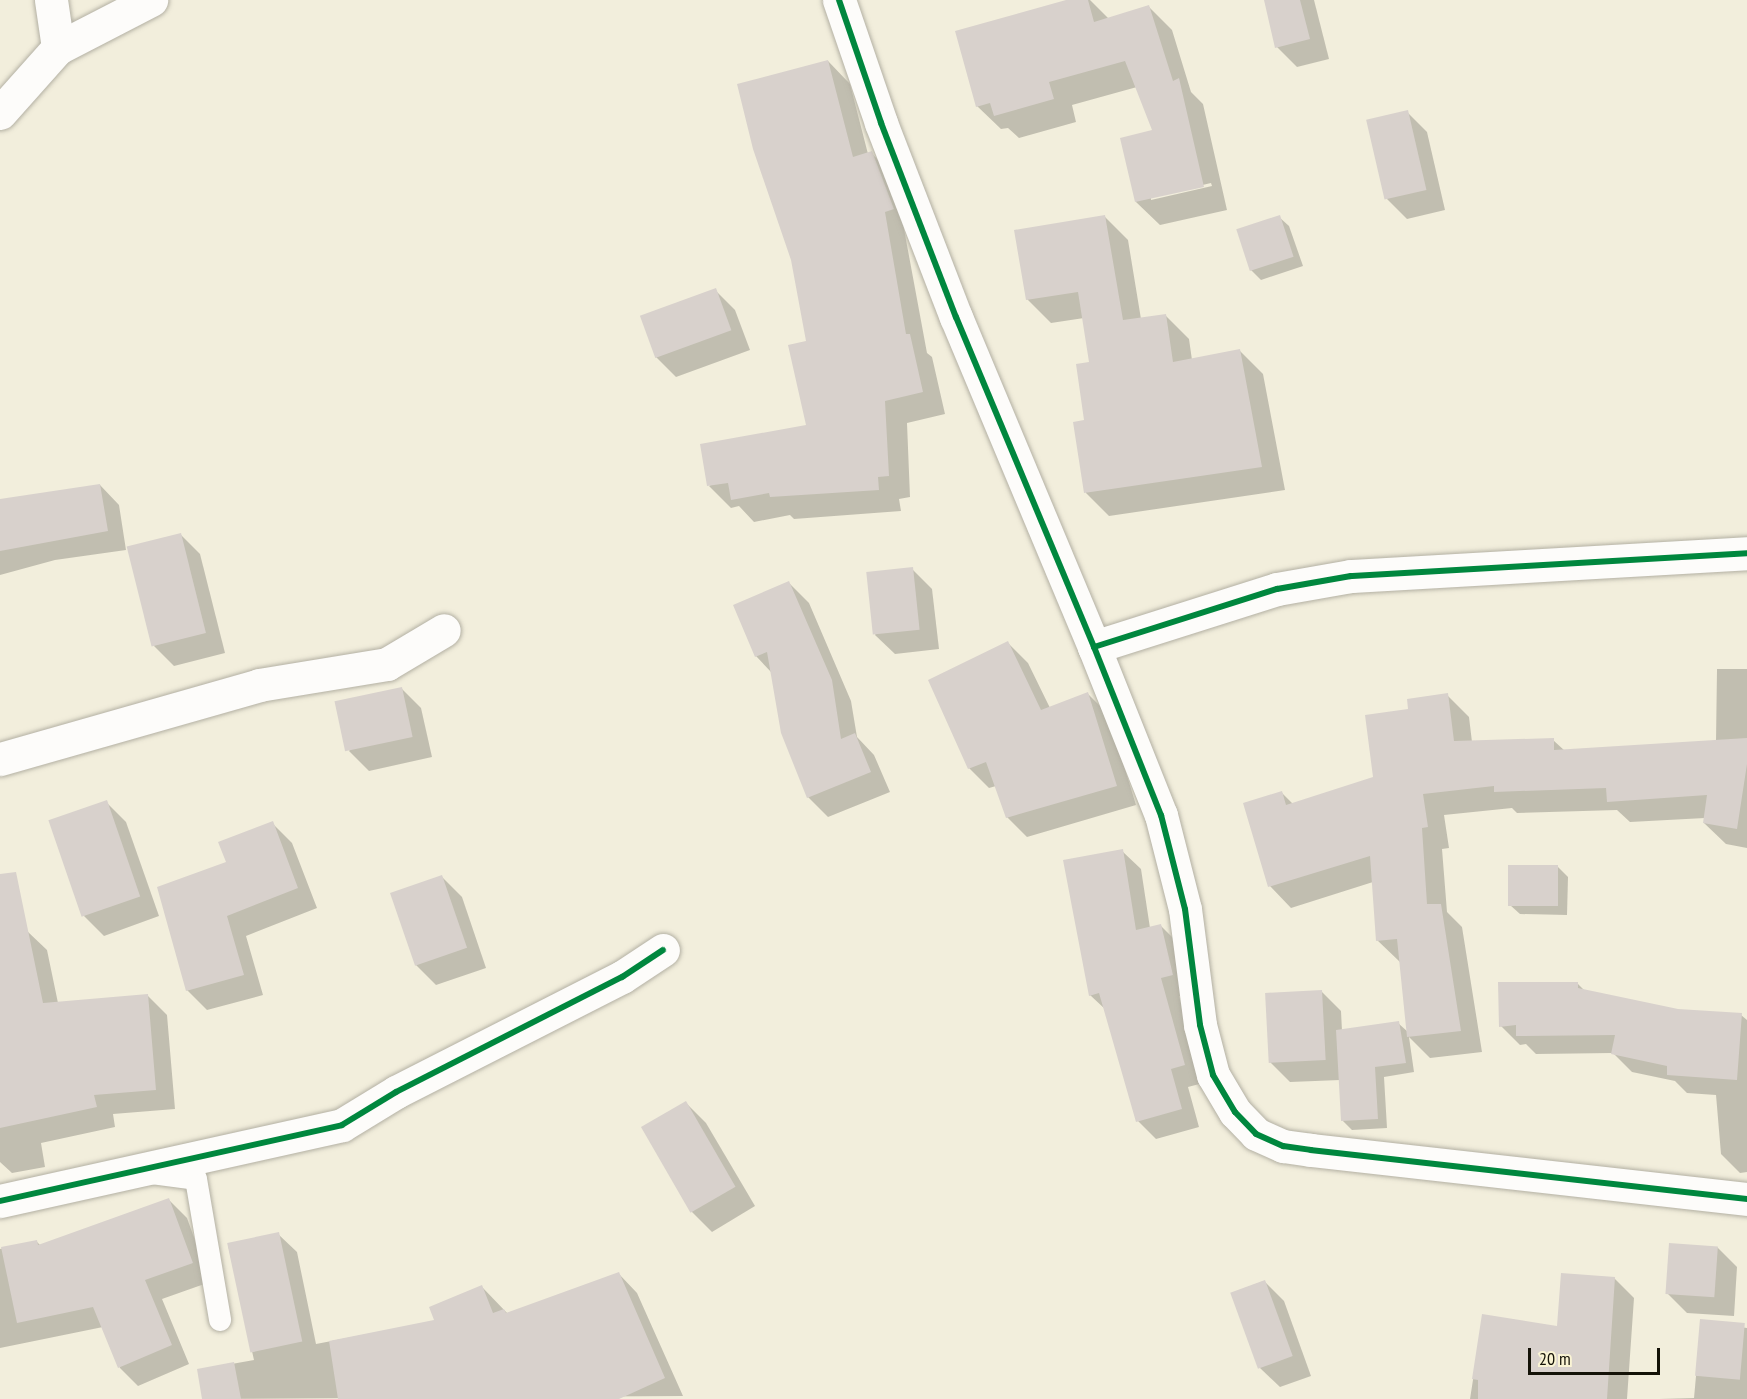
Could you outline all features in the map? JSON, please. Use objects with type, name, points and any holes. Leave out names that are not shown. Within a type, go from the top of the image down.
[{"type":"street","points":[[51,0],[58,48]]},
{"type":"street","points":[[0,113],[58,48],[151,0]]},
{"type":"street","points":[[838,0],[881,123],[956,317],[1094,647],[1161,815],[1185,909],[1200,1025],[1213,1075],[1235,1112],[1256,1134],[1282,1146],[1747,1199]]},
{"type":"street","points":[[1094,647],[1277,589],[1351,576],[1747,553]]},
{"type":"street","points":[[0,759],[259,685],[387,664],[444,630]]},
{"type":"street","points":[[0,1201],[342,1125],[396,1092],[622,977],[663,950]]},
{"type":"lane","points":[[136,1171],[196,1179],[220,1320]]},
{"type":"building","points":[[1066,0],[1088,0],[1094,22],[1149,5],[1173,81],[1179,78],[1204,187],[1135,202],[1120,138],[1152,130],[1125,61],[1049,82],[1054,99],[994,116],[990,103],[976,107],[955,31]]},
{"type":"building","points":[[1264,0],[1300,0],[1310,39],[1275,48]]},
{"type":"building","points":[[828,60],[853,157],[872,151],[894,209],[885,212],[906,334],[910,334],[923,392],[885,401],[889,476],[878,477],[879,490],[770,497],[769,493],[731,500],[728,483],[707,486],[700,444],[806,425],[788,345],[806,341],[791,260],[753,149],[737,84]]},
{"type":"building","points":[[1408,110],[1426,190],[1385,200],[1366,120]]},
{"type":"building","points":[[1105,215],[1123,320],[1166,314],[1173,362],[1240,349],[1262,467],[1084,493],[1073,422],[1084,420],[1076,364],[1089,362],[1078,292],[1026,300],[1014,230]]},
{"type":"building","points":[[1280,215],[1294,257],[1250,271],[1236,229]]},
{"type":"building","points":[[716,288],[731,330],[655,358],[640,316]]},
{"type":"building","points":[[100,484],[108,531],[0,551],[0,499]]},
{"type":"building","points":[[181,533],[206,633],[152,646],[127,547]]},
{"type":"building","points":[[913,567],[920,630],[873,635],[866,572]]},
{"type":"building","points":[[789,581],[832,680],[841,739],[855,733],[871,772],[807,798],[781,733],[767,652],[755,657],[733,605]]},
{"type":"building","points":[[1008,641],[1041,710],[1088,692],[1117,786],[1006,818],[986,762],[968,769],[928,680]]},
{"type":"building","points":[[402,687],[413,737],[345,751],[335,701]]},
{"type":"building","points":[[1448,693],[1454,741],[1554,738],[1554,750],[1747,738],[1747,764],[1737,829],[1703,823],[1707,795],[1607,802],[1606,788],[1494,792],[1494,786],[1423,794],[1428,827],[1422,828],[1427,904],[1441,904],[1461,1031],[1407,1037],[1397,939],[1376,941],[1370,856],[1268,887],[1243,803],[1282,791],[1286,805],[1373,777],[1365,715],[1408,709],[1407,699]]},
{"type":"building","points":[[107,800],[140,896],[82,917],[48,820]]},
{"type":"building","points":[[273,821],[298,888],[227,916],[244,975],[186,991],[157,887],[226,862],[218,842]]},
{"type":"building","points":[[1123,849],[1136,930],[1161,924],[1173,975],[1161,978],[1185,1065],[1171,1069],[1182,1109],[1136,1122],[1099,993],[1089,996],[1063,860]]},
{"type":"building","points":[[1508,865],[1558,865],[1558,906],[1508,906]]},
{"type":"building","points":[[16,872],[43,1003],[148,994],[156,1090],[94,1095],[97,1107],[0,1128],[0,874]]},
{"type":"building","points":[[442,875],[467,948],[415,966],[390,893]]},
{"type":"building","points":[[1498,982],[1578,982],[1578,988],[1678,1009],[1742,1013],[1737,1080],[1667,1075],[1667,1066],[1611,1054],[1615,1035],[1516,1036],[1516,1025],[1499,1027]]},
{"type":"building","points":[[1322,990],[1326,1060],[1269,1063],[1265,993]]},
{"type":"building","points":[[1399,1021],[1406,1063],[1375,1067],[1378,1119],[1341,1121],[1336,1030]]},
{"type":"building","points":[[686,1101],[736,1187],[690,1213],[641,1127]]},
{"type":"building","points":[[169,1198],[193,1263],[145,1280],[172,1345],[118,1368],[93,1307],[17,1323],[1,1247],[37,1240],[38,1245]]},
{"type":"building","points":[[279,1232],[302,1342],[250,1353],[227,1243]]},
{"type":"building","points":[[1669,1243],[1718,1246],[1714,1297],[1665,1294]]},
{"type":"building","points":[[619,1272],[665,1378],[619,1399],[338,1399],[329,1341],[434,1320],[429,1307],[482,1285],[493,1313],[504,1309],[506,1313]]},
{"type":"building","points":[[1561,1273],[1615,1277],[1607,1399],[1478,1399],[1478,1380],[1472,1379],[1482,1314],[1557,1326]]},
{"type":"building","points":[[1265,1280],[1293,1356],[1258,1369],[1230,1293]]},
{"type":"building","points":[[1700,1319],[1745,1323],[1740,1380],[1695,1376]]},
{"type":"building","points":[[234,1362],[241,1399],[202,1399],[197,1369]]},
{"type":"cycle path","points":[[839,0],[881,123],[956,317],[1094,647],[1277,589],[1351,576],[1747,553]]},
{"type":"cycle path","points":[[1094,647],[1161,815],[1185,909],[1200,1025],[1213,1075],[1235,1112],[1256,1134],[1283,1146],[1311,1150],[1747,1199]]},
{"type":"cycle path","points":[[0,1201],[342,1125],[396,1092],[622,977],[663,950]]}]
